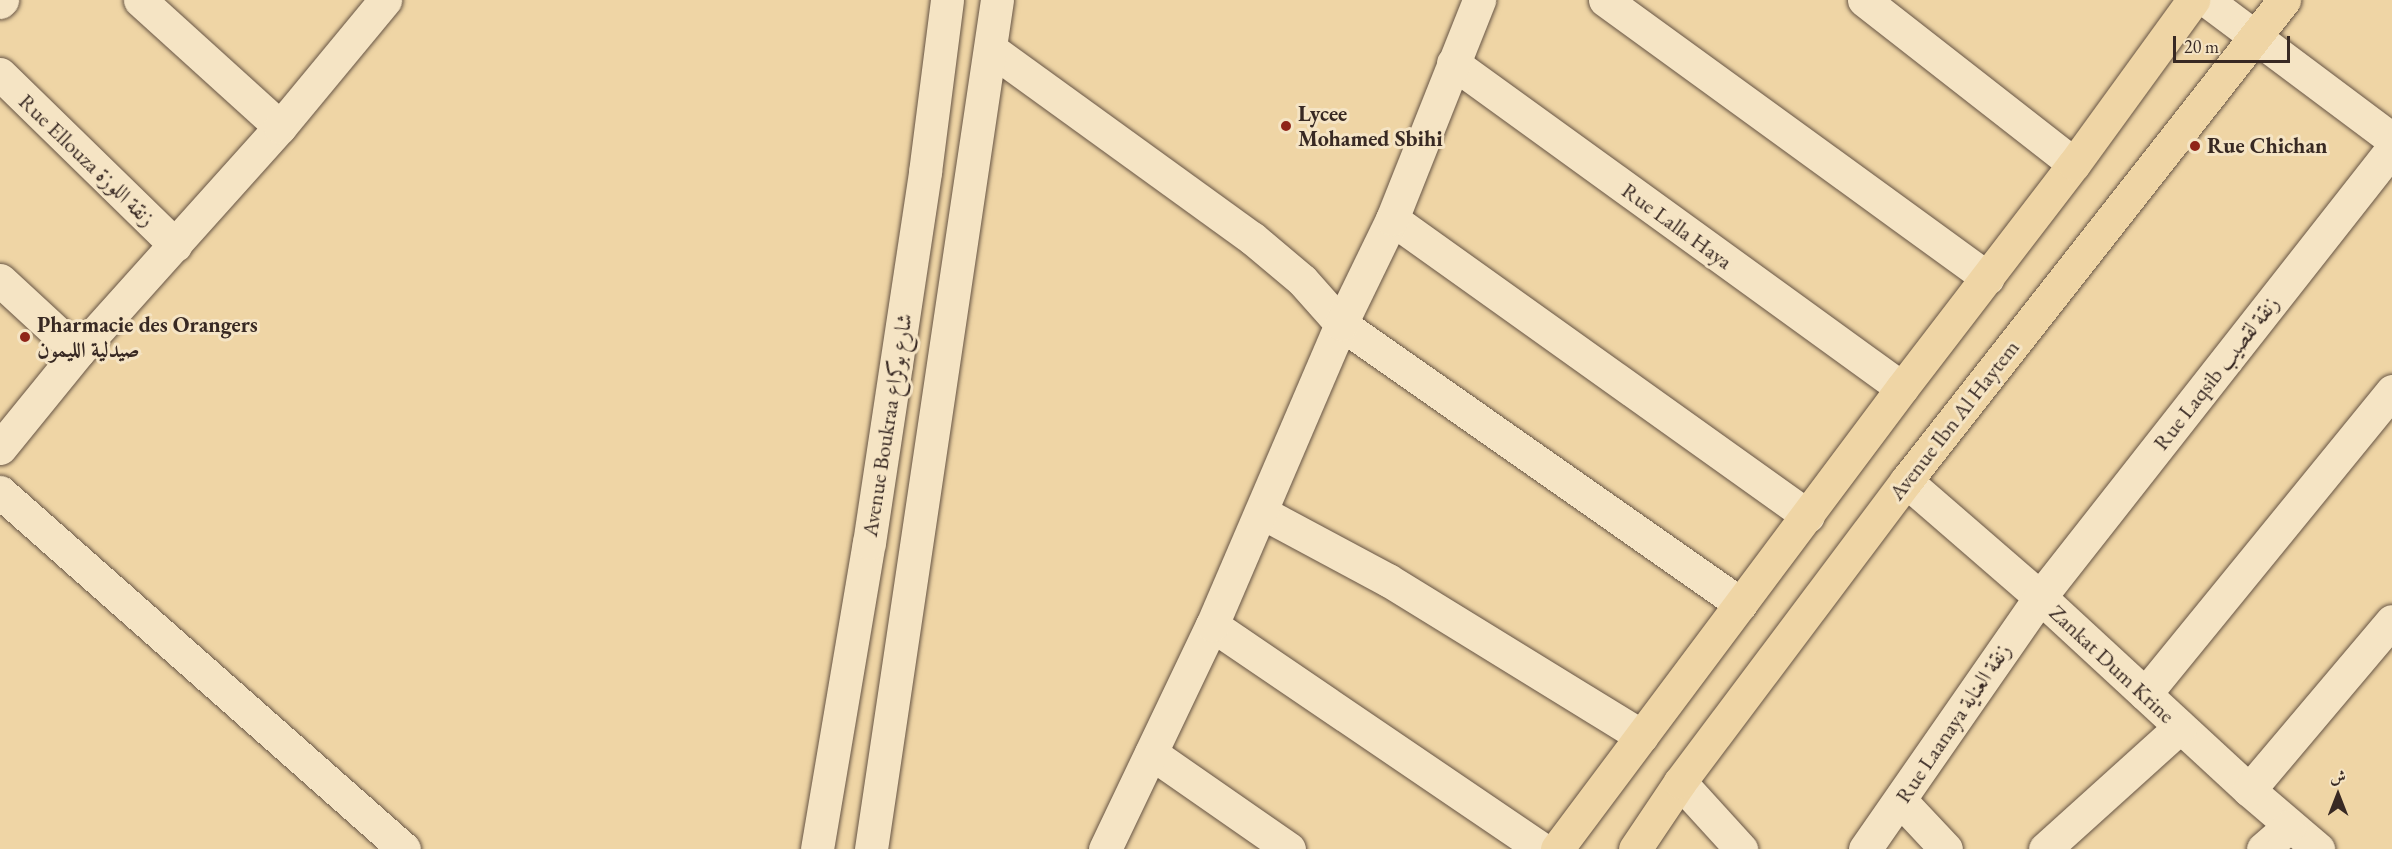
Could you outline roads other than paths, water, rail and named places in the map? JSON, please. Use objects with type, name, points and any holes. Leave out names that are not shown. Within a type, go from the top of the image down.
[{"type":"main road","points":[[1557,849],[1902,388],[2074,164],[2193,0]]},
{"type":"main road","name":"Avenue Ibn Al Haytem","points":[[1635,849],[1680,782],[1906,481],[2284,0]]},
{"type":"street","points":[[140,0],[280,127]]},
{"type":"street","name":"Avenue Boukraa شارع بوكراع","points":[[817,849],[870,543],[925,172],[947,0]]},
{"type":"street","name":"Avenue Boukraa شارع بوكراع","points":[[871,849],[992,50],[997,0]]},
{"type":"street","points":[[1105,849],[1212,625],[1341,324],[1392,219],[1479,0]]},
{"type":"street","points":[[1605,0],[1988,278]]},
{"type":"street","points":[[1864,0],[2074,164]]},
{"type":"street","points":[[2206,0],[2392,139]]},
{"type":"street","points":[[0,448],[78,352],[280,127],[376,3]]},
{"type":"street","points":[[992,50],[1252,238],[1302,280],[1341,324],[1741,604]]},
{"type":"street","name":"Rue Lalla Haya","points":[[1453,63],[1902,388]]},
{"type":"street","name":"Rue Ellouza زنقة اللوزة","points":[[0,74],[175,245]]},
{"type":"street","name":"Rue Laqsib زنقة لقصيب","points":[[2040,597],[2392,149]]},
{"type":"street","points":[[1392,219],[1808,516]]},
{"type":"street","points":[[0,280],[78,352]]},
{"type":"street","points":[[2145,694],[2392,391]]},
{"type":"street","name":"Zankat Dum Krine","points":[[1906,481],[2040,597],[2249,790],[2318,849]]},
{"type":"street","points":[[0,492],[404,849]]},
{"type":"street","points":[[1261,512],[1388,580],[1642,736]]},
{"type":"street","name":"Rue Laanaya زنقة العناية","points":[[1865,849],[2040,597]]},
{"type":"street","points":[[2249,790],[2392,621]]},
{"type":"street","points":[[1212,625],[1541,849]]},
{"type":"street","points":[[2045,849],[2180,727]]},
{"type":"street","points":[[1151,753],[1289,849]]},
{"type":"street","points":[[1680,782],[1741,849]]},
{"type":"street","points":[[1900,800],[1946,849]]},
{"type":"street","points":[[2263,849],[2289,826]]},
{"type":"place","name":"Lycee Mohamed Sbihi","points":[[1286,126]]},
{"type":"place","name":"Rue Chichan","points":[[2195,146]]},
{"type":"place","name":"Pharmacie des Orangers صيدلية الليمون","points":[[25,337]]}]
